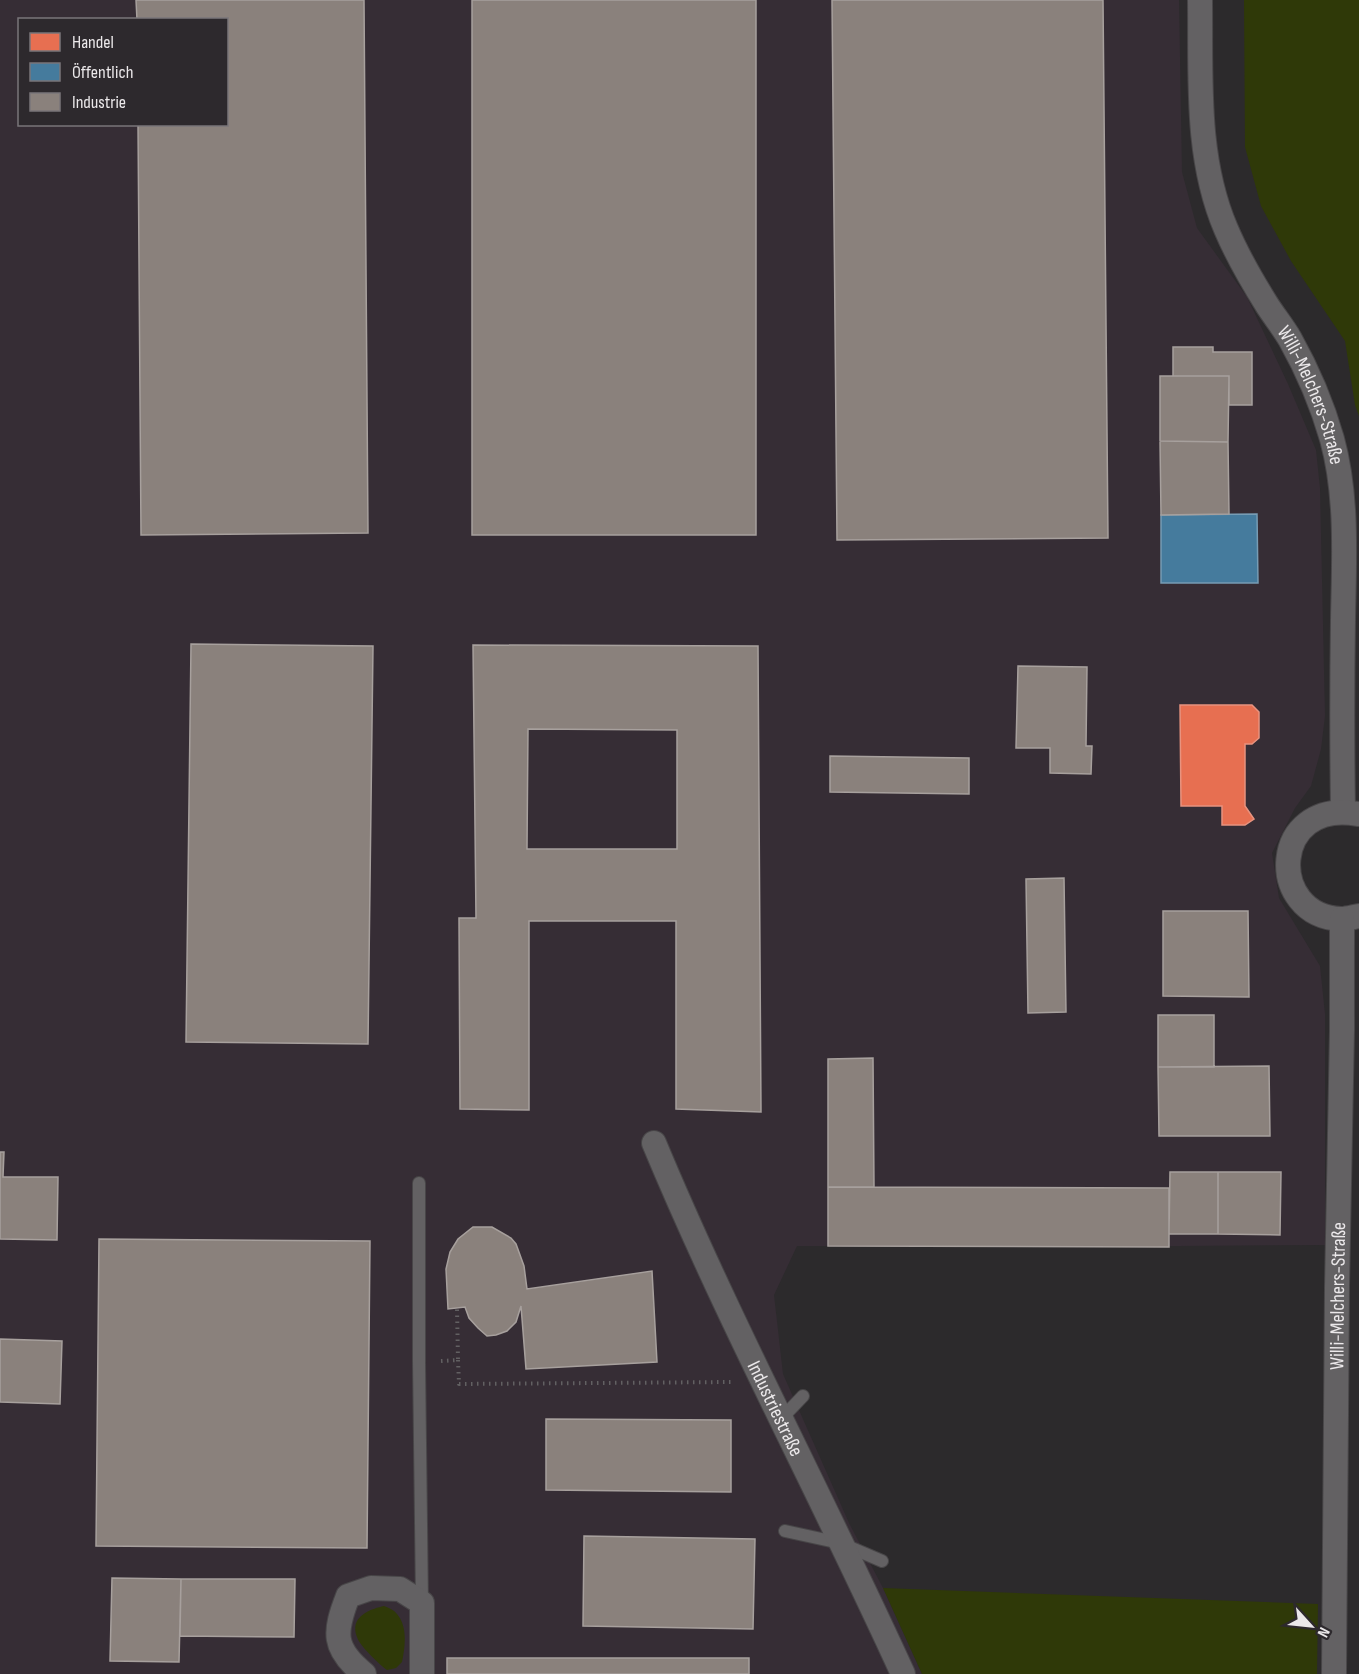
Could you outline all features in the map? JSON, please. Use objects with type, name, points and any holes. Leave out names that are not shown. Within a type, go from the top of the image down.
[{"type":"street","name":"Willi-Melchers-Straße","points":[[1200,0],[1200,88],[1206,156],[1215,195],[1225,228],[1244,266],[1289,337],[1309,376],[1322,406],[1333,442],[1341,483],[1351,812]]},
{"type":"street","points":[[1351,812],[1326,813],[1310,820],[1298,832],[1290,848],[1287,865],[1290,882],[1298,897],[1310,909],[1325,917],[1351,918]]},
{"type":"street","name":"Willi-Melchers-Straße","points":[[1334,1674],[1337,1287],[1342,1042],[1351,918]]},
{"type":"street","name":"Industriestraße","points":[[654,1143],[762,1382],[903,1674]]},
{"type":"street","points":[[364,1674],[354,1666],[338,1642],[339,1620],[348,1596],[371,1588],[400,1589],[422,1603],[422,1674]]},
{"type":"lane","points":[[419,1183],[422,1603]]},
{"type":"lane","points":[[780,1419],[803,1396]]},
{"type":"lane","points":[[785,1531],[840,1543],[882,1561]]},
{"type":"path","points":[[457,1308],[459,1384],[762,1382]]},
{"type":"path","points":[[419,1362],[458,1360]]},
{"type":"shaded area","points":[[0,0],[1179,0],[1182,172],[1197,228],[1247,297],[1316,450],[1320,488],[1325,716],[1321,749],[1311,786],[1295,808],[1272,853],[1279,898],[1320,966],[1325,1014],[1325,1245],[797,1246],[774,1295],[783,1374],[849,1523],[883,1588],[922,1674],[0,1674]]},
{"type":"green space","points":[[1244,0],[1359,0],[1359,416],[1355,405],[1345,341],[1291,261],[1261,206],[1245,147]]},
{"type":"green space","points":[[883,1588],[1318,1604],[1317,1674],[922,1674]]},
{"type":"green space","points":[[384,1606],[394,1611],[400,1619],[405,1637],[402,1662],[396,1668],[387,1670],[361,1645],[355,1630],[358,1619],[362,1615]]},
{"type":"building: Handel","points":[[1180,705],[1252,705],[1259,712],[1259,738],[1252,744],[1245,744],[1245,806],[1254,819],[1245,825],[1222,825],[1222,806],[1181,806]]},
{"type":"building: Öffentlich","points":[[1257,514],[1258,583],[1161,583],[1161,515]]},
{"type":"building: Industrie","points":[[136,0],[364,0],[368,533],[141,535],[138,126],[228,126],[228,18],[137,18]]},
{"type":"building: Industrie","points":[[472,0],[756,0],[756,535],[472,535]]},
{"type":"building: Industrie","points":[[832,0],[1103,0],[1108,538],[837,540]]},
{"type":"building: Industrie","points":[[1173,347],[1213,347],[1213,352],[1252,352],[1252,405],[1229,405],[1229,376],[1173,376]]},
{"type":"building: Industrie","points":[[1160,376],[1229,376],[1228,442],[1160,441]]},
{"type":"building: Industrie","points":[[1160,441],[1228,442],[1229,514],[1161,515]]},
{"type":"building: Industrie","points":[[191,644],[373,646],[368,1044],[186,1042]]},
{"type":"building: Industrie","points":[[473,645],[758,646],[761,1112],[676,1109],[676,921],[529,921],[529,1110],[460,1109],[459,918],[476,918]],"holes":[[[528,729],[677,730],[677,849],[527,849]]]},
{"type":"building: Industrie","points":[[1018,666],[1087,667],[1086,746],[1092,746],[1091,774],[1050,773],[1050,748],[1016,748]]},
{"type":"building: Industrie","points":[[830,756],[969,758],[969,794],[830,792]]},
{"type":"building: Industrie","points":[[1064,878],[1066,1012],[1028,1013],[1026,879]]},
{"type":"building: Industrie","points":[[1163,911],[1248,911],[1249,997],[1163,996]]},
{"type":"building: Industrie","points":[[1158,1015],[1214,1015],[1214,1067],[1158,1067]]},
{"type":"building: Industrie","points":[[873,1058],[874,1187],[828,1187],[828,1059]]},
{"type":"building: Industrie","points":[[1269,1066],[1270,1136],[1159,1136],[1158,1067]]},
{"type":"building: Industrie","points":[[0,1152],[4,1152],[3,1177],[58,1177],[57,1240],[0,1239]]},
{"type":"building: Industrie","points":[[1170,1172],[1218,1172],[1218,1234],[1169,1234]]},
{"type":"building: Industrie","points":[[1218,1172],[1281,1172],[1280,1235],[1218,1234]]},
{"type":"building: Industrie","points":[[828,1187],[1169,1188],[1169,1247],[828,1246]]},
{"type":"building: Industrie","points":[[473,1227],[492,1227],[511,1238],[516,1244],[524,1266],[527,1289],[652,1271],[657,1362],[526,1369],[521,1306],[516,1322],[507,1331],[487,1336],[469,1318],[465,1307],[448,1309],[446,1269],[450,1252],[458,1239]]},
{"type":"building: Industrie","points":[[99,1239],[370,1241],[367,1548],[96,1546]]},
{"type":"building: Industrie","points":[[0,1339],[62,1341],[60,1404],[0,1402]]},
{"type":"building: Industrie","points":[[546,1419],[731,1420],[731,1492],[546,1490]]},
{"type":"building: Industrie","points":[[584,1536],[755,1539],[753,1629],[583,1626]]},
{"type":"building: Industrie","points":[[112,1578],[181,1579],[179,1662],[110,1661]]},
{"type":"building: Industrie","points":[[181,1579],[295,1579],[294,1637],[180,1636]]},
{"type":"building: Industrie","points":[[447,1658],[749,1658],[749,1674],[447,1674]]}]
